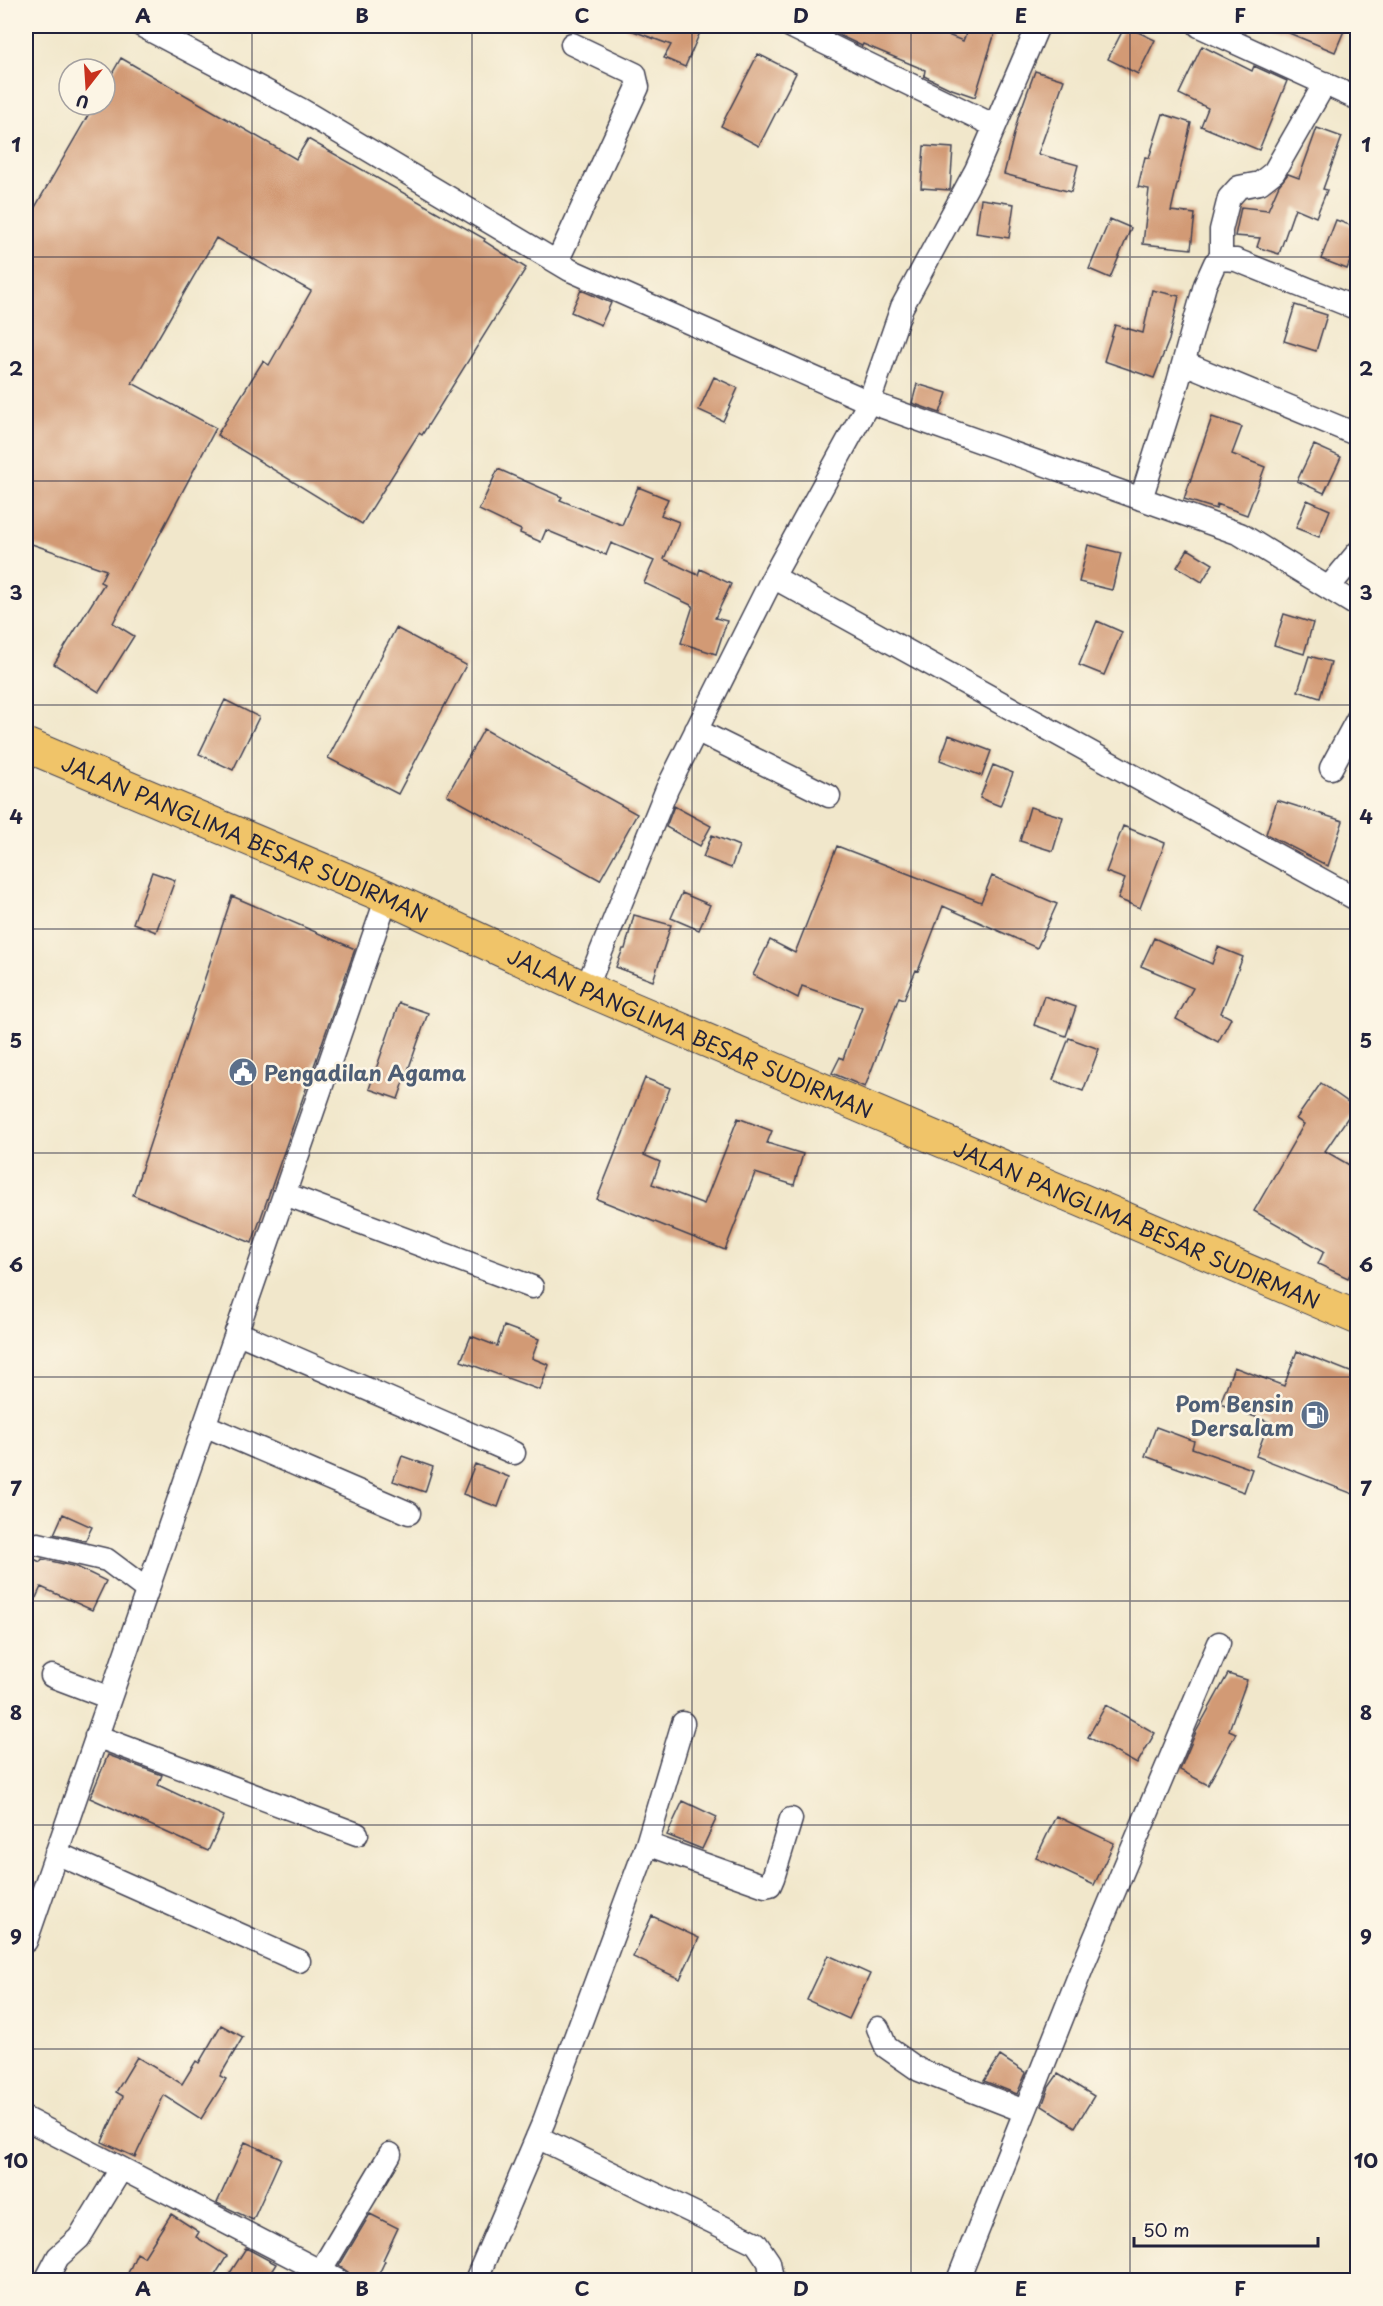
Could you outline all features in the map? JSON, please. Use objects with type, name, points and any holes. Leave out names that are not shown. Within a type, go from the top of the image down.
[{"type":"main road","name":"JALAN PANGLIMA BESAR SUDIRMAN","points":[[26,746],[387,897],[586,989],[1358,1318]]},
{"type":"street","points":[[142,26],[300,109],[581,275],[869,402],[1240,534],[1358,606]]},
{"type":"street","points":[[790,26],[995,126]]},
{"type":"street","points":[[586,989],[667,789],[773,577],[869,402],[902,307],[976,170],[1038,26]]},
{"type":"street","points":[[1199,26],[1358,99]]},
{"type":"street","points":[[557,262],[638,87],[635,74],[572,44]]},
{"type":"street","points":[[1221,259],[1221,230],[1229,198],[1239,187],[1260,183],[1274,172],[1325,83]]},
{"type":"street","points":[[1140,499],[1184,363],[1205,285],[1215,263],[1221,259],[1236,260],[1358,309]]},
{"type":"street","points":[[1184,363],[1358,435]]},
{"type":"street","points":[[1329,587],[1358,552]]},
{"type":"street","points":[[773,577],[1358,900]]},
{"type":"street","points":[[1331,768],[1358,718]]},
{"type":"street","points":[[696,730],[828,796]]},
{"type":"street","points":[[26,1941],[387,897]]},
{"type":"street","points":[[285,1194],[532,1287]]},
{"type":"street","points":[[236,1332],[514,1453]]},
{"type":"street","points":[[204,1425],[409,1513]]},
{"type":"street","points":[[38,1544],[107,1560],[147,1590]]},
{"type":"street","points":[[958,2280],[1082,1968],[1219,1643]]},
{"type":"street","points":[[52,1676],[110,1698]]},
{"type":"street","points":[[476,2280],[537,2137],[647,1844],[683,1723]]},
{"type":"street","points":[[96,1736],[357,1834]]},
{"type":"street","points":[[647,1844],[765,1886],[770,1884],[773,1878],[791,1819]]},
{"type":"street","points":[[56,1853],[299,1961]]},
{"type":"street","points":[[878,2028],[886,2047],[919,2070],[1024,2111]]},
{"type":"street","points":[[26,2119],[328,2276],[390,2154]]},
{"type":"street","points":[[537,2137],[756,2243],[769,2262],[772,2280]]},
{"type":"street","points":[[46,2280],[58,2257],[79,2238],[122,2169]]},
{"type":"building","points":[[625,26],[691,26],[701,30],[685,67],[664,58],[671,45],[625,28]]},
{"type":"building","points":[[820,26],[925,26],[963,41],[969,26],[997,26],[975,97],[924,76],[925,70],[863,44],[862,46]]},
{"type":"building","points":[[1125,26],[1155,40],[1138,74],[1108,59]]},
{"type":"building","points":[[1272,26],[1346,26],[1335,52]]},
{"type":"building","points":[[1202,46],[1252,71],[1254,66],[1287,81],[1259,150],[1201,126],[1208,108],[1179,94]]},
{"type":"building","points":[[758,54],[796,73],[759,146],[721,126]]},
{"type":"building","points":[[121,58],[296,159],[308,139],[485,239],[484,241],[526,268],[422,435],[419,433],[362,524],[217,435],[263,361],[269,365],[311,291],[216,238],[132,383],[216,428],[113,623],[134,636],[99,692],[54,664],[104,584],[100,582],[106,570],[26,542],[26,223],[87,117],[117,117],[117,65]]},
{"type":"building","points":[[1035,71],[1064,80],[1038,154],[1078,165],[1071,192],[1004,174],[1018,118]]},
{"type":"building","points":[[1163,114],[1191,123],[1171,211],[1195,214],[1191,249],[1143,244],[1149,189],[1138,187],[1145,157],[1149,158]]},
{"type":"building","points":[[1317,128],[1342,137],[1323,189],[1327,190],[1316,217],[1295,208],[1279,254],[1257,247],[1260,238],[1235,236],[1241,207],[1268,210],[1279,185],[1288,174],[1299,178]]},
{"type":"building","points":[[924,146],[953,148],[950,190],[921,188]]},
{"type":"building","points":[[981,199],[1014,204],[1009,238],[976,233]]},
{"type":"building","points":[[1110,219],[1131,228],[1110,278],[1089,269]]},
{"type":"building","points":[[1336,220],[1358,228],[1358,241],[1347,269],[1321,259]]},
{"type":"building","points":[[581,290],[611,303],[601,325],[571,312]]},
{"type":"building","points":[[1152,290],[1179,296],[1169,340],[1154,378],[1104,361],[1115,325],[1143,333]]},
{"type":"building","points":[[1295,305],[1327,315],[1316,351],[1284,341]]},
{"type":"building","points":[[714,377],[738,388],[723,421],[699,410]]},
{"type":"building","points":[[917,384],[947,393],[940,413],[912,403]]},
{"type":"building","points":[[1212,417],[1242,427],[1232,454],[1265,467],[1247,515],[1217,504],[1216,509],[1184,499]]},
{"type":"building","points":[[1314,445],[1341,457],[1324,493],[1297,481]]},
{"type":"building","points":[[498,469],[562,497],[560,500],[622,525],[638,487],[668,499],[661,515],[679,522],[664,559],[698,575],[700,569],[731,584],[715,618],[727,621],[716,654],[681,643],[693,606],[644,583],[654,561],[611,543],[606,555],[546,530],[541,542],[479,510]]},
{"type":"building","points":[[1307,500],[1330,510],[1319,537],[1296,528]]},
{"type":"building","points":[[1088,545],[1121,553],[1112,590],[1079,582]]},
{"type":"building","points":[[1188,549],[1213,564],[1202,582],[1177,567]]},
{"type":"building","points":[[1284,614],[1313,623],[1304,654],[1274,645]]},
{"type":"building","points":[[1097,621],[1122,632],[1104,675],[1079,665]]},
{"type":"building","points":[[396,628],[466,665],[398,794],[328,758]]},
{"type":"building","points":[[1309,656],[1331,662],[1320,698],[1298,691]]},
{"type":"building","points":[[225,700],[259,717],[233,770],[199,754]]},
{"type":"building","points":[[484,729],[637,814],[600,880],[447,795]]},
{"type":"building","points":[[949,735],[991,751],[982,776],[940,760]]},
{"type":"building","points":[[993,765],[1013,773],[1000,806],[980,798]]},
{"type":"building","points":[[1277,800],[1343,821],[1328,866],[1266,834]]},
{"type":"building","points":[[674,806],[711,826],[700,846],[666,827]]},
{"type":"building","points":[[1030,807],[1063,817],[1053,851],[1020,841]]},
{"type":"building","points":[[1123,826],[1165,843],[1140,908],[1118,899],[1125,879],[1106,872]]},
{"type":"building","points":[[712,835],[739,846],[731,868],[703,857]]},
{"type":"building","points":[[837,846],[981,902],[992,876],[1057,904],[1037,948],[943,906],[918,971],[916,970],[904,999],[899,997],[865,1087],[832,1073],[840,1057],[843,1059],[862,1007],[802,986],[798,998],[753,975],[770,940],[795,953]]},
{"type":"building","points":[[152,872],[175,880],[156,932],[133,923]]},
{"type":"building","points":[[682,893],[710,905],[699,930],[671,918]]},
{"type":"building","name":"Pengadilan Agama","points":[[232,896],[355,949],[252,1243],[133,1195]]},
{"type":"building","points":[[634,915],[671,925],[653,981],[616,967],[625,949]]},
{"type":"building","points":[[1154,938],[1212,964],[1218,947],[1243,957],[1221,1013],[1231,1018],[1218,1042],[1176,1019],[1193,988],[1141,966]]},
{"type":"building","points":[[1044,996],[1076,1007],[1066,1036],[1034,1025]]},
{"type":"building","points":[[399,1003],[428,1013],[398,1099],[369,1089]]},
{"type":"building","points":[[1069,1038],[1099,1049],[1083,1091],[1053,1080]]},
{"type":"building","points":[[645,1078],[670,1088],[644,1155],[660,1162],[652,1184],[704,1204],[738,1118],[772,1131],[767,1143],[803,1154],[794,1185],[755,1173],[725,1250],[597,1199]]},
{"type":"building","points":[[1321,1083],[1355,1107],[1325,1151],[1358,1170],[1358,1258],[1348,1278],[1318,1264],[1324,1251],[1254,1211],[1304,1124],[1296,1119]]},
{"type":"building","points":[[504,1326],[539,1339],[532,1358],[549,1365],[540,1390],[461,1361],[471,1336],[497,1346]]},
{"type":"building","name":"Pom Bensin Dersalam","points":[[1297,1351],[1358,1375],[1358,1496],[1256,1456],[1269,1422],[1220,1404],[1234,1367],[1284,1386]]},
{"type":"building","points":[[1156,1427],[1194,1441],[1192,1448],[1252,1469],[1244,1492],[1145,1456]]},
{"type":"building","points":[[402,1456],[433,1467],[425,1492],[393,1481]]},
{"type":"building","points":[[475,1464],[509,1477],[498,1507],[463,1494]]},
{"type":"building","points":[[63,1514],[92,1527],[85,1541],[54,1534]]},
{"type":"building","points":[[26,1555],[40,1562],[42,1559],[77,1567],[106,1581],[92,1610],[41,1587],[26,1619]]},
{"type":"building","points":[[1228,1674],[1247,1680],[1229,1730],[1236,1733],[1208,1785],[1180,1770],[1196,1732]]},
{"type":"building","points":[[1106,1705],[1155,1733],[1137,1764],[1088,1737]]},
{"type":"building","points":[[108,1755],[162,1775],[158,1785],[224,1816],[208,1851],[90,1798]]},
{"type":"building","points":[[683,1801],[717,1817],[702,1849],[667,1835]]},
{"type":"building","points":[[1056,1816],[1114,1843],[1094,1885],[1036,1858]]},
{"type":"building","points":[[652,1916],[699,1938],[680,1979],[633,1957]]},
{"type":"building","points":[[828,1955],[870,1974],[849,2019],[807,2000]]},
{"type":"building","points":[[221,2025],[243,2037],[220,2076],[226,2079],[201,2119],[164,2095],[135,2157],[102,2142],[123,2096],[116,2092],[137,2057],[182,2084],[196,2061],[199,2063]]},
{"type":"building","points":[[1000,2056],[1026,2073],[1017,2094],[984,2081]]},
{"type":"building","points":[[1058,2074],[1094,2096],[1075,2127],[1042,2106],[1049,2087]]},
{"type":"building","points":[[245,2142],[281,2158],[253,2220],[217,2203]]},
{"type":"building","points":[[171,2214],[199,2232],[196,2237],[227,2256],[212,2280],[125,2280],[137,2253],[144,2257]]},
{"type":"building","points":[[370,2214],[398,2228],[376,2280],[358,2280],[350,2277],[348,2272],[339,2266]]},
{"type":"building","points":[[246,2248],[276,2264],[266,2280],[243,2280],[230,2273]]},
{"type":"place","name":"Pengadilan Agama","points":[[243,1072]]},
{"type":"place","name":"Pom Bensin Dersalam","points":[[1315,1415]]}]
